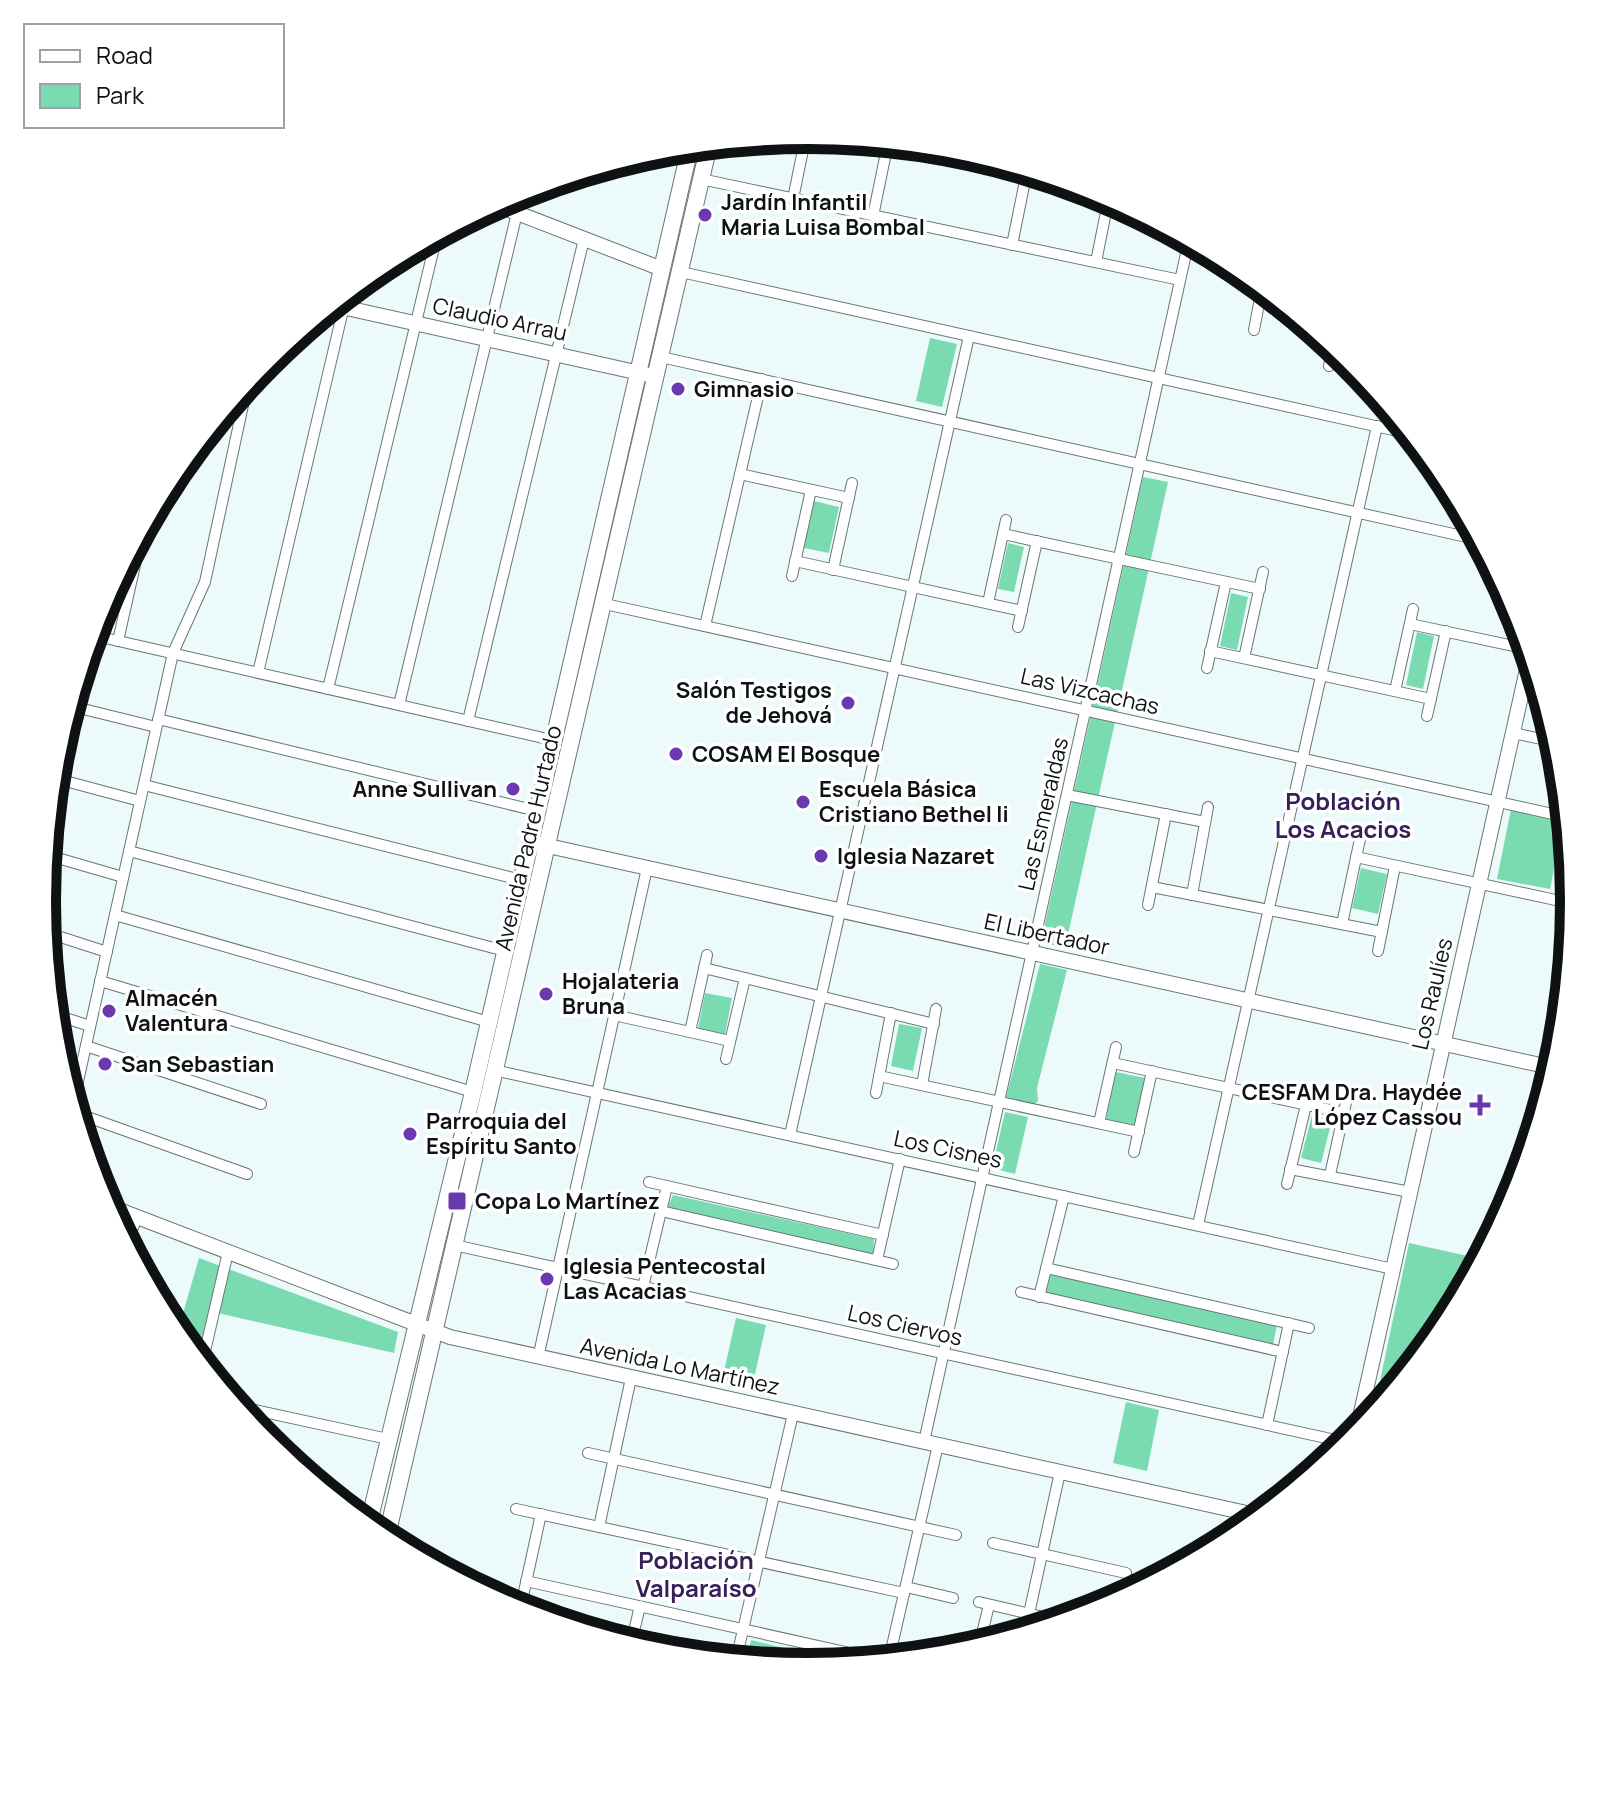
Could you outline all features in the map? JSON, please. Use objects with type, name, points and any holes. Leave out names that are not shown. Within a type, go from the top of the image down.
[{"type":"main road","name":"Avenida Padre Hurtado","points":[[389,1526],[494,1070],[550,846],[707,156]]},
{"type":"main road","name":"Avenida Padre Hurtado","points":[[371,1513],[473,1092],[687,159]]},
{"type":"street","points":[[793,199],[803,149]]},
{"type":"street","points":[[873,216],[886,153]]},
{"type":"street","points":[[701,179],[1180,280]]},
{"type":"street","points":[[1012,245],[1025,182]]},
{"type":"street","points":[[510,210],[662,269]]},
{"type":"street","points":[[1096,262],[1106,211]]},
{"type":"street","points":[[399,705],[517,213]]},
{"type":"street","points":[[468,721],[584,239]]},
{"type":"street","points":[[328,689],[434,249]]},
{"type":"street","name":"Las Esmeraldas","points":[[892,1648],[919,1527],[944,1354],[1186,251]]},
{"type":"street","points":[[681,272],[1394,430]]},
{"type":"street","points":[[1254,330],[1260,300]]},
{"type":"street","name":"Claudio Arrau","points":[[350,304],[416,323],[657,378]]},
{"type":"street","points":[[258,673],[338,314]]},
{"type":"street","points":[[790,1135],[969,336]]},
{"type":"street","points":[[661,357],[1465,537]]},
{"type":"street","points":[[1329,366],[1330,360]]},
{"type":"street","points":[[705,626],[762,379]]},
{"type":"street","points":[[78,1081],[173,653],[205,582],[243,405]]},
{"type":"street","points":[[1198,1225],[1377,426]]},
{"type":"street","points":[[740,474],[849,498]]},
{"type":"street","points":[[833,570],[852,483]]},
{"type":"street","points":[[792,576],[811,490]]},
{"type":"street","points":[[988,603],[1006,520]]},
{"type":"street","points":[[1003,534],[1260,589]]},
{"type":"street","points":[[1018,627],[1037,541]]},
{"type":"street","points":[[795,561],[1022,611]]},
{"type":"street","points":[[118,641],[135,567]]},
{"type":"street","points":[[1244,658],[1263,572]]},
{"type":"street","points":[[1207,668],[1226,582]]},
{"type":"street","name":"Las Vizcachas","points":[[605,604],[1555,815]]},
{"type":"street","points":[[1395,691],[1413,609]]},
{"type":"street","points":[[1410,624],[1515,646]]},
{"type":"street","points":[[1427,716],[1446,631]]},
{"type":"street","points":[[104,638],[552,740]]},
{"type":"street","points":[[1210,651],[1431,699]]},
{"type":"street","name":"Los Raulíes","points":[[1362,1409],[1525,677]]},
{"type":"street","points":[[81,708],[537,811]]},
{"type":"street","points":[[1513,733],[1542,739]]},
{"type":"street","points":[[66,781],[140,801]]},
{"type":"street","points":[[144,785],[521,880]]},
{"type":"street","points":[[1067,795],[1205,822]]},
{"type":"street","points":[[1192,895],[1208,807]]},
{"type":"street","points":[[1148,905],[1166,814]]},
{"type":"street","points":[[1342,924],[1360,839]]},
{"type":"street","name":"El Libertador","points":[[530,842],[1542,1065]]},
{"type":"street","points":[[129,851],[505,951]]},
{"type":"street","points":[[1356,857],[1560,901]]},
{"type":"street","points":[[58,858],[123,877]]},
{"type":"street","points":[[1378,951],[1395,866]]},
{"type":"street","points":[[538,1358],[647,868]]},
{"type":"street","points":[[1152,887],[1382,932]]},
{"type":"street","points":[[115,915],[489,1022]]},
{"type":"street","points":[[57,936],[107,952]]},
{"type":"street","points":[[690,1032],[707,955]]},
{"type":"street","points":[[704,968],[934,1024]]},
{"type":"street","points":[[726,1059],[745,978]]},
{"type":"street","points":[[100,981],[473,1092]]},
{"type":"street","points":[[922,1085],[936,1009]]},
{"type":"street","points":[[876,1093],[891,1013]]},
{"type":"street","points":[[614,1015],[730,1041]]},
{"type":"street","points":[[65,1018],[90,1026]]},
{"type":"street","points":[[86,1046],[261,1104]]},
{"type":"street","points":[[1099,1123],[1116,1047]]},
{"type":"street","points":[[1113,1063],[1344,1113]]},
{"type":"street","name":"Los Cisnes","points":[[494,1070],[1393,1269]]},
{"type":"street","points":[[1134,1152],[1152,1071]]},
{"type":"street","points":[[879,1076],[1139,1132]]},
{"type":"street","points":[[1330,1175],[1347,1098]]},
{"type":"street","points":[[1287,1184],[1306,1105]]},
{"type":"street","points":[[88,1117],[247,1174]]},
{"type":"street","points":[[877,1260],[900,1159]]},
{"type":"street","points":[[1290,1169],[1410,1192]]},
{"type":"street","points":[[649,1182],[883,1235]]},
{"type":"street","points":[[643,1287],[667,1186]]},
{"type":"street","points":[[1039,1297],[1064,1196]]},
{"type":"street","points":[[661,1211],[893,1264]]},
{"type":"street","name":"Avenida Lo Martínez","points":[[124,1212],[434,1331],[538,1358],[1245,1513]]},
{"type":"street","points":[[132,1230],[137,1217]]},
{"type":"street","name":"Los Ciervos","points":[[454,1245],[1333,1439]]},
{"type":"street","points":[[205,1351],[228,1252]]},
{"type":"street","points":[[1046,1268],[1309,1328]]},
{"type":"street","points":[[1021,1292],[1283,1352]]},
{"type":"street","points":[[1267,1425],[1289,1323]]},
{"type":"street","points":[[599,1527],[631,1378]]},
{"type":"street","points":[[255,1410],[388,1439]]},
{"type":"street","points":[[738,1649],[793,1414]]},
{"type":"street","points":[[588,1453],[956,1535]]},
{"type":"street","points":[[1028,1620],[1060,1472]]},
{"type":"street","points":[[516,1509],[759,1562],[953,1598]]},
{"type":"street","points":[[523,1597],[541,1514]]},
{"type":"street","points":[[993,1543],[1126,1573]]},
{"type":"street","points":[[526,1581],[843,1652]]},
{"type":"street","points":[[981,1633],[984,1604],[1039,1616]]},
{"type":"street","points":[[634,1632],[640,1606]]},
{"type":"green space","points":[[930,338],[957,344],[942,407],[916,401]]},
{"type":"green space","points":[[1143,477],[1168,482],[1065,948],[1041,942]]},
{"type":"green space","points":[[814,501],[839,507],[829,553],[804,548]]},
{"type":"green space","points":[[1008,543],[1024,547],[1014,592],[998,589]]},
{"type":"green space","points":[[1231,593],[1248,597],[1237,650],[1220,646]]},
{"type":"green space","points":[[1417,632],[1434,636],[1423,689],[1406,685]]},
{"type":"green space","points":[[1511,809],[1555,817],[1558,850],[1550,889],[1497,879]]},
{"type":"green space","points":[[1361,868],[1387,874],[1378,914],[1352,908]]},
{"type":"green space","points":[[1040,964],[1067,970],[1037,1088],[1038,1101],[1033,1105],[1006,1098]]},
{"type":"green space","points":[[705,993],[732,998],[725,1035],[698,1029]]},
{"type":"green space","points":[[899,1024],[922,1028],[913,1071],[891,1066]]},
{"type":"green space","points":[[1116,1072],[1145,1078],[1136,1127],[1106,1120]]},
{"type":"green space","points":[[1005,1112],[1028,1117],[1015,1174],[992,1168]]},
{"type":"green space","points":[[1312,1115],[1332,1120],[1321,1163],[1301,1158]]},
{"type":"green space","points":[[673,1195],[874,1239],[873,1255],[667,1209]]},
{"type":"green space","points":[[1409,1243],[1470,1257],[1433,1319],[1378,1391]]},
{"type":"green space","points":[[199,1258],[398,1332],[394,1353],[209,1311],[201,1344],[182,1317]]},
{"type":"green space","points":[[1051,1273],[1277,1324],[1273,1346],[1046,1293]]},
{"type":"green space","points":[[736,1318],[766,1325],[752,1387],[722,1380]]},
{"type":"green space","points":[[1126,1402],[1159,1410],[1147,1471],[1113,1463]]},
{"type":"green space","points":[[751,1640],[804,1653],[759,1651],[749,1650]]},
{"type":"place","name":"Jardín Infantil Maria Luisa Bombal","points":[[705,215]]},
{"type":"place","name":"Gimnasio","points":[[678,389]]},
{"type":"place","name":"Salón Testigos de Jehová","points":[[848,703]]},
{"type":"place","name":"COSAM El Bosque","points":[[676,754]]},
{"type":"place","name":"Anne Sullivan","points":[[513,789]]},
{"type":"place","name":"Escuela Básica Cristiano Bethel Ii","points":[[803,802]]},
{"type":"place","name":"Iglesia Nazaret","points":[[821,856]]},
{"type":"place","name":"Hojalateria Bruna","points":[[546,994]]},
{"type":"place","name":"Almacén Valentura","points":[[109,1011]]},
{"type":"place","name":"San Sebastian","points":[[105,1064]]},
{"type":"place","name":"CESFAM Dra. Haydée López Cassou","points":[[1480,1105]]},
{"type":"place","name":"Parroquia del Espíritu Santo","points":[[410,1134]]},
{"type":"place","name":"Copa Lo Martínez","points":[[457,1201]]},
{"type":"place","name":"Iglesia Pentecostal Las Acacias","points":[[547,1279]]},
{"type":"district","name":"Población Los Acacios","points":[[1343,816]]},
{"type":"district","name":"Población Valparaíso","points":[[696,1575]]}]
